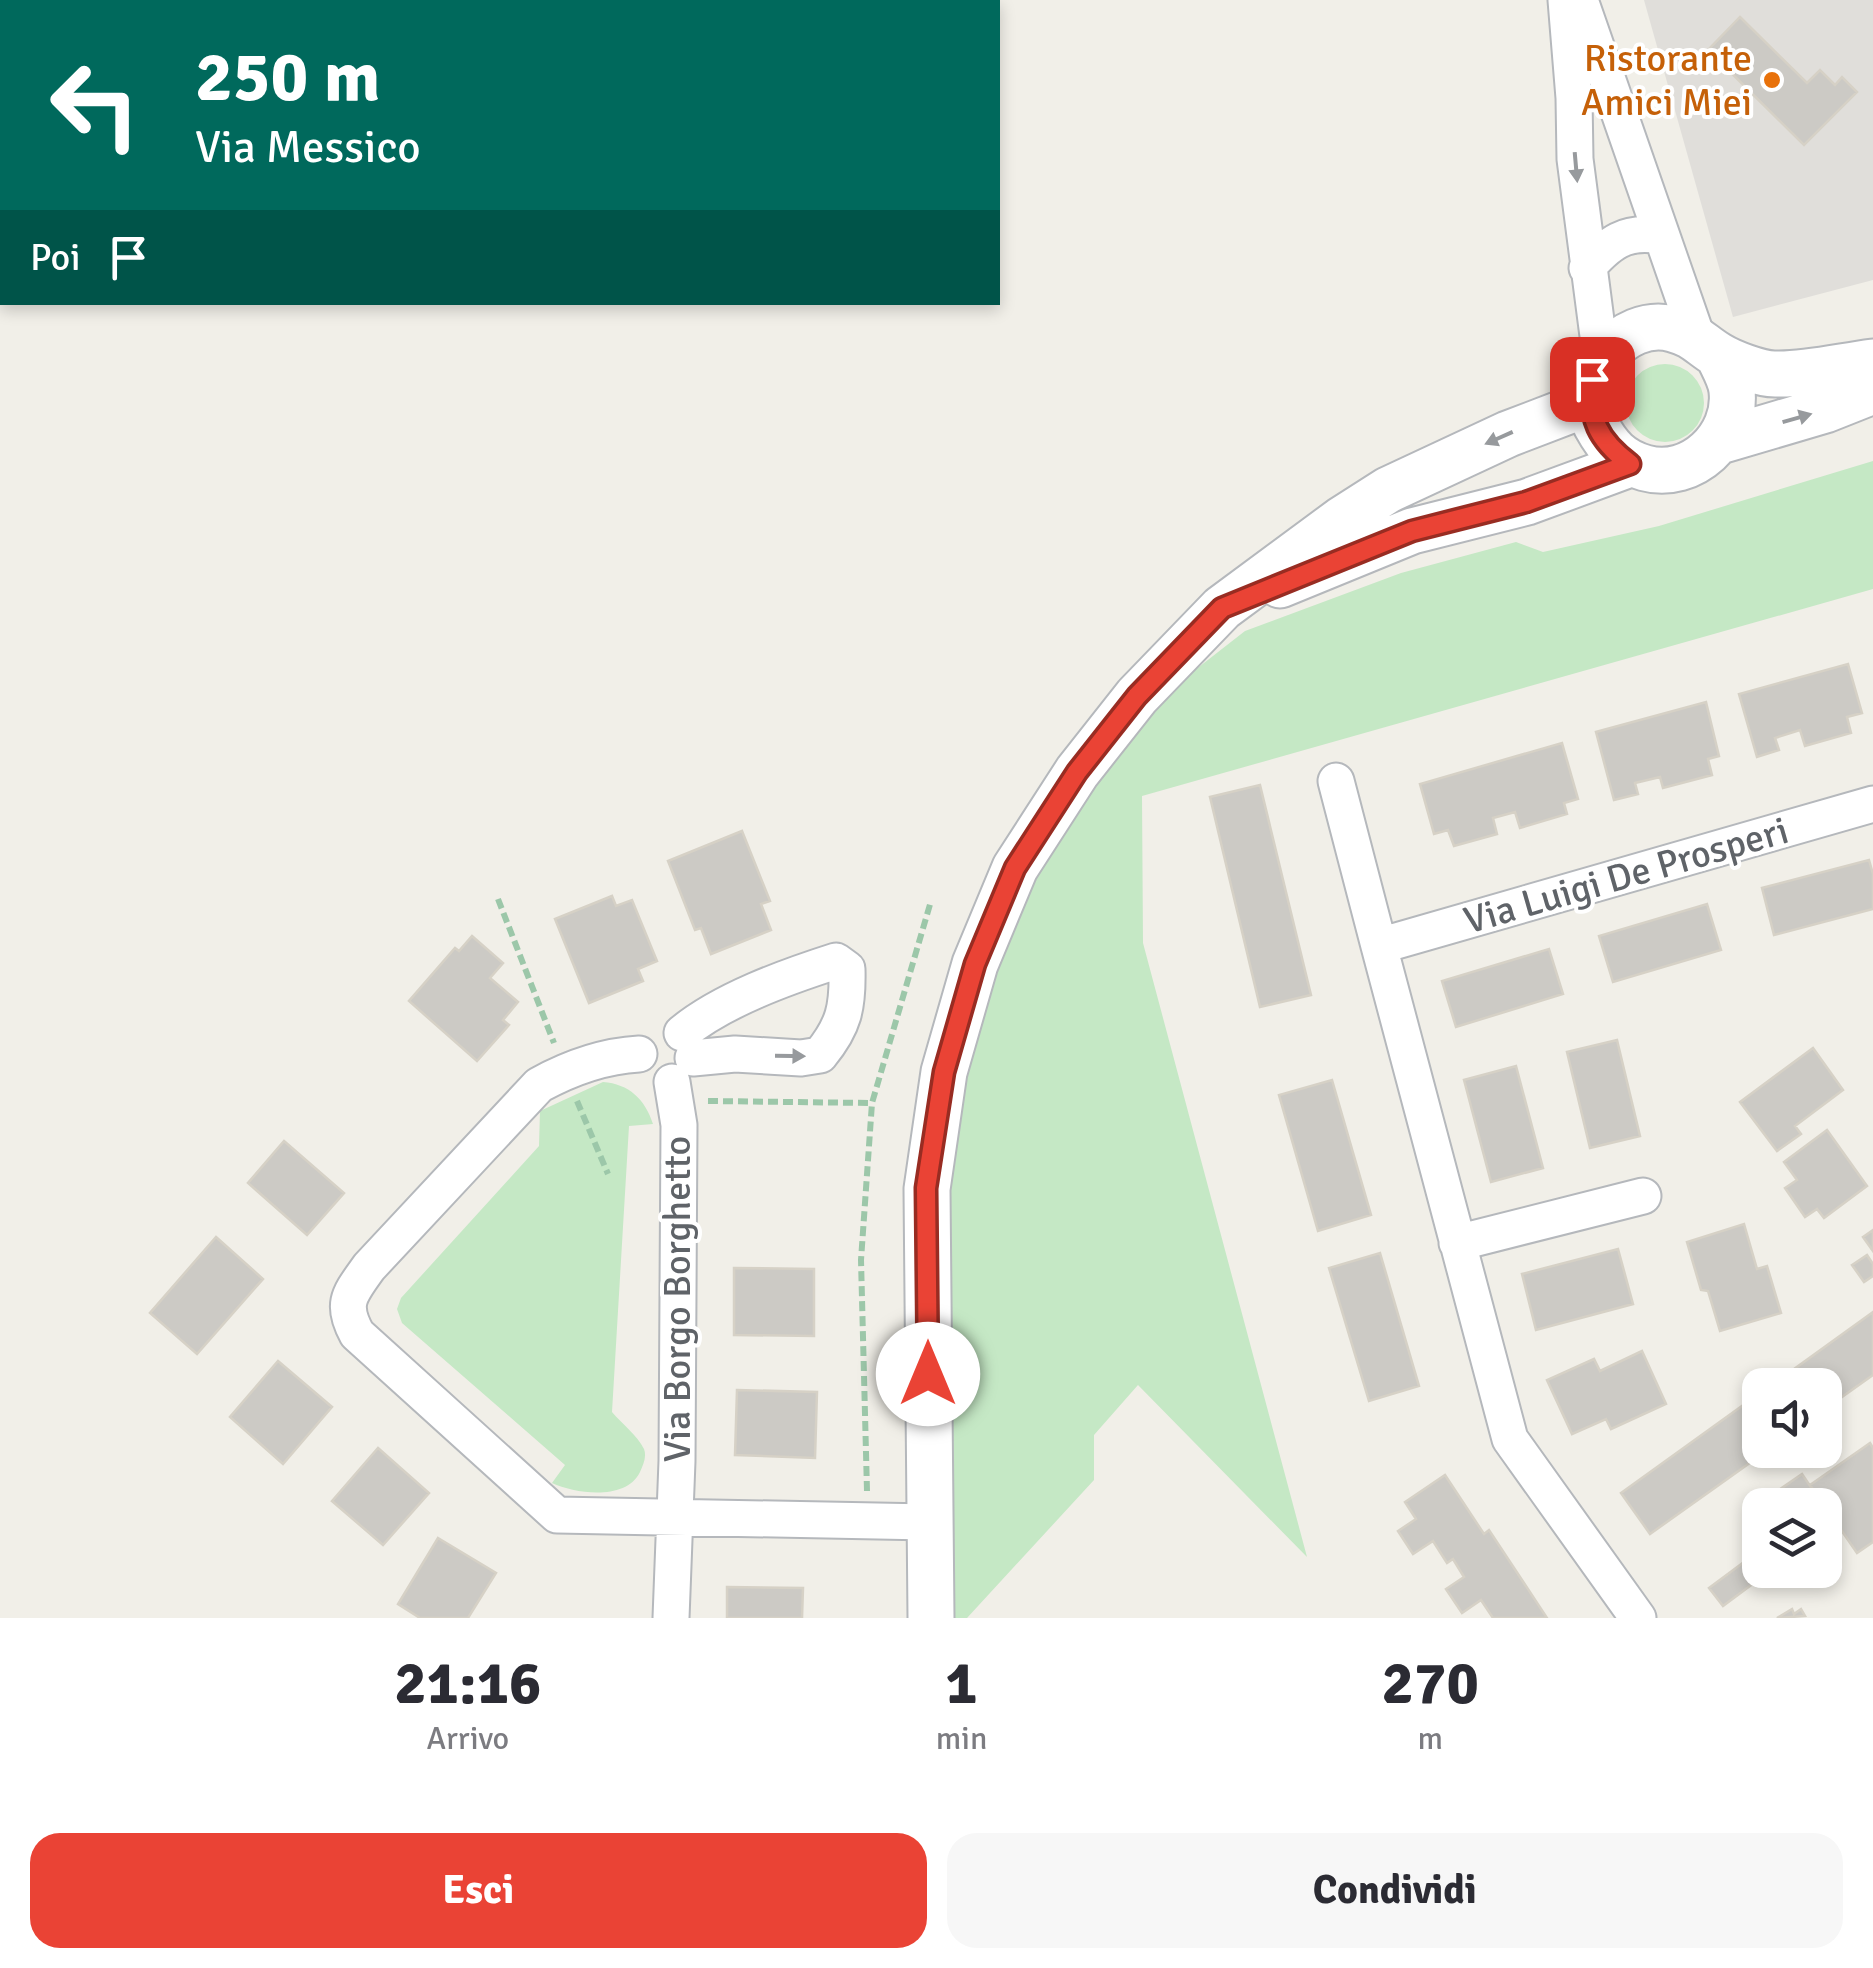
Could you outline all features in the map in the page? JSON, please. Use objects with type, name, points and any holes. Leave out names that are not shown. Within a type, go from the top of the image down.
[{"type":"street","points":[[1566,0],[1575,159],[1601,359]]},
{"type":"street","points":[[1580,0],[1660,236],[1708,346],[1732,388],[1732,411],[1720,441],[1702,458],[1683,467],[1654,470],[1630,464],[1609,448],[1591,415],[1592,379],[1601,359],[1624,338],[1646,328],[1668,327],[1708,346],[1772,375],[1873,362]]},
{"type":"street","points":[[1587,268],[1606,247],[1638,232],[1660,236]]},
{"type":"street","points":[[1720,441],[1825,410],[1873,391]]},
{"type":"street","points":[[931,1618],[926,1188],[944,1072],[975,964],[1015,868],[1077,772],[1137,696],[1222,608],[1388,490],[1508,434],[1590,403]]},
{"type":"street","points":[[1222,608],[1412,531],[1526,502],[1630,464]]},
{"type":"street","points":[[1336,781],[1510,1439],[1638,1618]]},
{"type":"street","name":"Via Luigi De Prosperi","points":[[1379,946],[1873,804]]},
{"type":"street","name":"Via Borgo Borghetto","points":[[671,1618],[676,1517],[681,1068],[675,1029],[654,1030],[646,1036],[639,1054],[647,1076],[656,1082],[681,1068]]},
{"type":"street","name":"Via Borgo Borghetto","points":[[639,1054],[565,1071],[540,1085],[369,1267],[350,1294],[346,1315],[357,1334],[557,1515],[929,1522]]},
{"type":"street","points":[[1457,1243],[1644,1196]]},
{"type":"path","points":[[498,899],[608,1174]]},
{"type":"path","points":[[868,1522],[861,1260],[872,1104],[931,902]]},
{"type":"path","points":[[681,1068],[872,1104]]},
{"type":"shaded area","points":[[1644,0],[1873,0],[1873,280],[1733,317]]},
{"type":"green space","points":[[1665,364],[1680,367],[1692,376],[1701,388],[1701,418],[1692,430],[1680,439],[1665,442],[1650,439],[1638,430],[1629,418],[1626,403],[1629,388],[1638,376],[1650,367]]},
{"type":"green space","points":[[1873,461],[1873,589],[1142,796],[1143,943],[1307,1557],[1138,1385],[1094,1435],[1094,1480],[967,1618],[919,1618],[915,1522],[968,953],[1072,766],[1245,631],[1401,573],[1516,542],[1543,552],[1659,526]]},
{"type":"green space","points":[[603,1082],[635,1094],[653,1124],[629,1126],[612,1412],[634,1434],[645,1458],[640,1472],[624,1487],[587,1492],[552,1483],[565,1465],[402,1323],[397,1309],[401,1298],[539,1146],[540,1111]]},
{"type":"building","name":"Ristorante Amici Miei","points":[[1740,17],[1807,83],[1820,70],[1835,85],[1842,77],[1857,92],[1804,145],[1708,50]]},
{"type":"building","points":[[1848,664],[1862,713],[1847,717],[1851,733],[1805,746],[1800,730],[1775,738],[1779,750],[1757,757],[1739,694]]},
{"type":"building","points":[[1706,702],[1719,756],[1708,759],[1712,775],[1663,788],[1660,777],[1635,783],[1638,794],[1614,800],[1596,732]]},
{"type":"building","points":[[1562,743],[1578,799],[1564,803],[1567,814],[1520,828],[1515,812],[1493,818],[1497,834],[1454,846],[1448,830],[1434,834],[1420,784]]},
{"type":"building","points":[[1260,785],[1311,995],[1260,1007],[1210,797]]},
{"type":"building","points":[[742,831],[770,901],[761,904],[771,930],[711,954],[701,928],[695,930],[668,861]]},
{"type":"building","points":[[1869,860],[1873,909],[1774,935],[1762,888]]},
{"type":"building","points":[[612,896],[616,906],[632,900],[657,961],[638,969],[643,981],[589,1003],[555,919]]},
{"type":"building","points":[[1707,904],[1721,950],[1613,982],[1599,936]]},
{"type":"building","points":[[472,936],[503,963],[490,978],[518,1002],[503,1020],[509,1025],[477,1061],[409,1001],[455,948],[459,951]]},
{"type":"building","points":[[1549,949],[1563,994],[1456,1027],[1442,981]]},
{"type":"building","points":[[1617,1040],[1640,1136],[1590,1148],[1567,1052]]},
{"type":"building","points":[[1813,1048],[1843,1090],[1795,1126],[1801,1134],[1777,1151],[1740,1102]]},
{"type":"building","points":[[1516,1066],[1543,1168],[1491,1182],[1464,1080]]},
{"type":"building","points":[[1332,1080],[1371,1215],[1318,1231],[1279,1095]]},
{"type":"building","points":[[1827,1130],[1867,1186],[1824,1218],[1817,1209],[1805,1217],[1785,1188],[1797,1180],[1784,1162]]},
{"type":"building","points":[[284,1141],[344,1193],[307,1235],[248,1183]]},
{"type":"building","points":[[1744,1224],[1757,1269],[1767,1266],[1781,1313],[1720,1331],[1708,1291],[1701,1290],[1687,1242]]},
{"type":"building","points":[[1873,1230],[1873,1251],[1863,1237]]},
{"type":"building","points":[[216,1237],[263,1279],[197,1354],[150,1313]]},
{"type":"building","points":[[1618,1249],[1633,1304],[1536,1330],[1522,1274]]},
{"type":"building","points":[[1380,1253],[1419,1386],[1369,1401],[1329,1268]]},
{"type":"building","points":[[1867,1255],[1873,1264],[1873,1276],[1864,1282],[1852,1265]]},
{"type":"building","points":[[734,1268],[814,1269],[814,1336],[734,1335]]},
{"type":"building","points":[[1873,1312],[1873,1375],[1842,1397],[1842,1368],[1796,1368]]},
{"type":"building","points":[[1642,1351],[1666,1404],[1611,1429],[1606,1419],[1572,1434],[1547,1380],[1594,1359],[1600,1371]]},
{"type":"building","points":[[278,1361],[332,1407],[283,1464],[230,1417]]},
{"type":"building","points":[[737,1390],[817,1392],[815,1458],[735,1455]]},
{"type":"building","points":[[1742,1406],[1743,1468],[1650,1534],[1621,1493]]},
{"type":"building","points":[[1870,1443],[1873,1448],[1873,1542],[1857,1553],[1842,1531],[1842,1488],[1810,1485],[1834,1468],[1842,1468],[1842,1463]]},
{"type":"building","points":[[378,1448],[429,1493],[383,1545],[332,1501]]},
{"type":"building","points":[[1802,1474],[1811,1488],[1782,1488]]},
{"type":"building","points":[[1445,1475],[1484,1534],[1489,1530],[1547,1618],[1493,1618],[1481,1600],[1462,1613],[1446,1589],[1464,1577],[1453,1559],[1447,1563],[1433,1541],[1413,1554],[1398,1531],[1416,1519],[1405,1502]]},
{"type":"building","points":[[438,1538],[496,1573],[468,1618],[420,1618],[398,1604]]},
{"type":"building","points":[[1742,1563],[1742,1588],[1747,1588],[1723,1606],[1709,1588]]},
{"type":"building","points":[[727,1587],[803,1588],[802,1618],[727,1618]]},
{"type":"building","points":[[1792,1609],[1794,1614],[1801,1609],[1805,1616],[1777,1618]]},
{"type":"place","name":"Ristorante Amici Miei","points":[[1772,80]]},
{"type":"route","points":[[928,1374],[926,1188],[944,1072],[975,964],[1015,868],[1077,772],[1137,696],[1222,608],[1412,531],[1526,502],[1630,464],[1609,448],[1591,415],[1592,379]]}]
